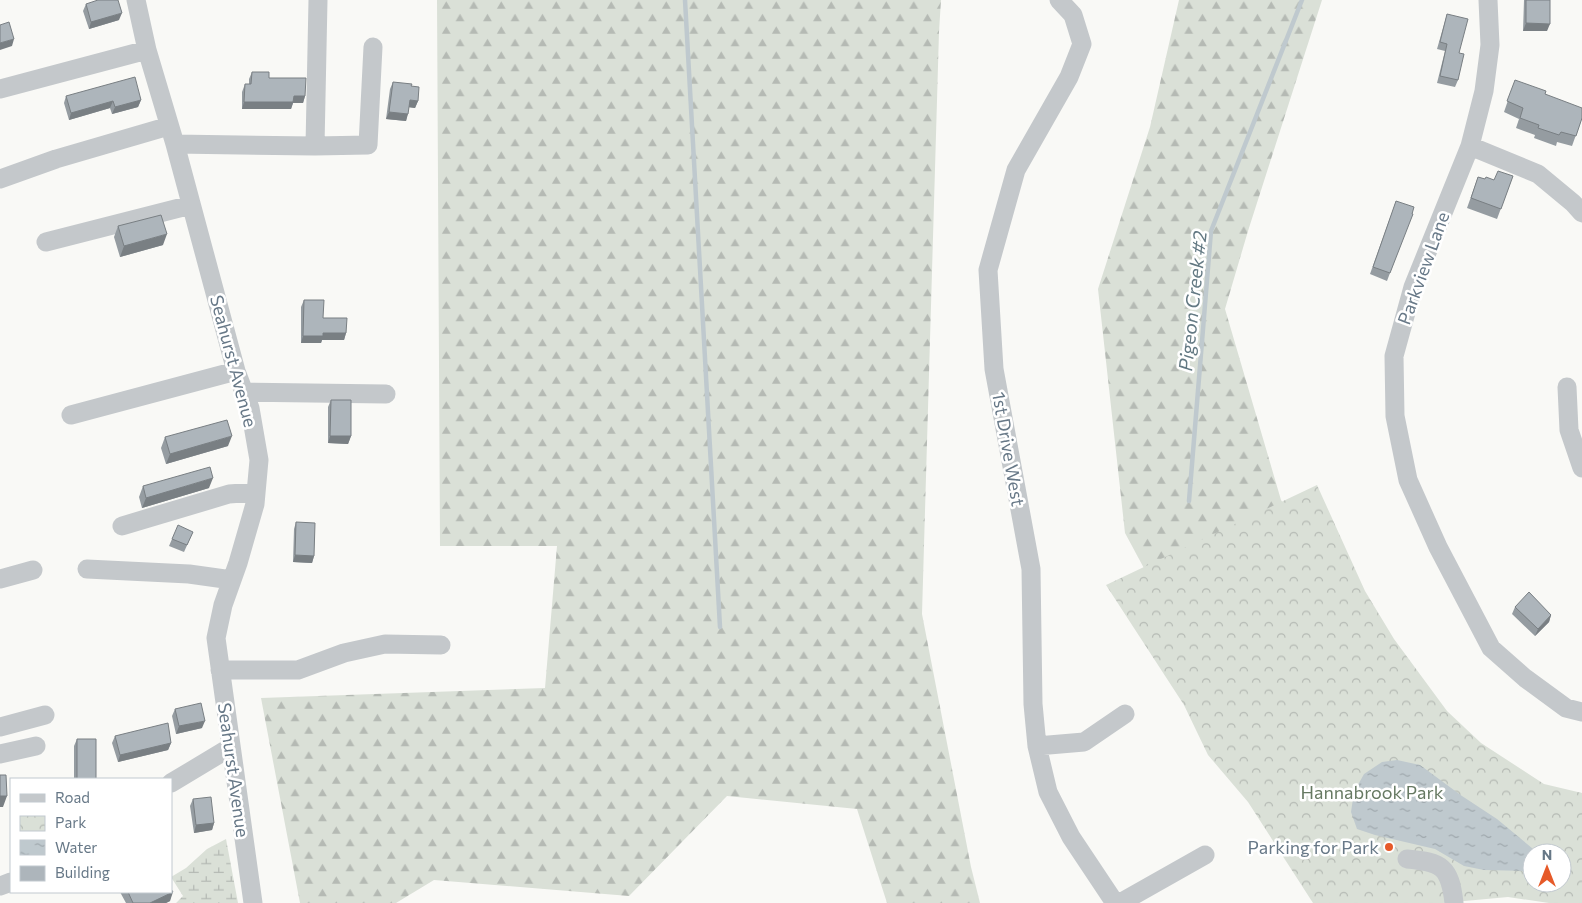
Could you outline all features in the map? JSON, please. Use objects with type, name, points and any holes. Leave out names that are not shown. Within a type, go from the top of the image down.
[{"type":"street","name":"Seahurst Avenue","points":[[136,0],[147,50],[175,144],[236,370],[250,408],[258,460],[255,504],[223,605],[216,638],[253,903]]},
{"type":"street","points":[[315,146],[318,0]]},
{"type":"street","name":"1st Drive West","points":[[1059,0],[1073,15],[1082,44],[1070,77],[1016,170],[988,270],[994,369],[1031,569],[1032,704],[1037,746],[1048,792],[1071,838],[1115,903]]},
{"type":"street","name":"Parkview Lane","points":[[1488,0],[1490,45],[1484,91],[1470,146],[1412,287],[1394,356],[1395,416],[1408,480],[1438,548],[1491,648],[1525,678],[1566,708],[1582,712]]},
{"type":"street","points":[[175,144],[368,145],[373,47]]},
{"type":"street","points":[[0,89],[147,50]]},
{"type":"street","points":[[0,179],[56,159],[169,126]]},
{"type":"street","points":[[1470,146],[1538,174],[1573,203],[1582,214]]},
{"type":"street","points":[[46,242],[191,205]]},
{"type":"street","points":[[71,416],[236,370]]},
{"type":"street","points":[[1567,388],[1569,430],[1582,468]]},
{"type":"street","points":[[244,392],[386,394]]},
{"type":"street","points":[[122,526],[229,494],[256,492]]},
{"type":"street","points":[[87,569],[188,574],[232,580]]},
{"type":"street","points":[[0,579],[33,570]]},
{"type":"street","points":[[220,670],[298,670],[344,653],[385,644],[441,645]]},
{"type":"street","points":[[1037,746],[1084,742],[1125,714]]},
{"type":"street","points":[[0,727],[45,715]]},
{"type":"street","points":[[0,754],[36,746]]},
{"type":"street","points":[[172,782],[231,747]]},
{"type":"street","points":[[1120,903],[1205,855]]},
{"type":"street","points":[[1407,859],[1430,861],[1442,867],[1449,878],[1454,903]]},
{"type":"green space","points":[[437,0],[941,0],[922,614],[971,867],[980,903],[887,903],[857,809],[727,796],[629,896],[434,880],[396,903],[300,903],[261,698],[545,688],[557,546],[440,546]]},
{"type":"green space","points":[[1179,0],[1322,0],[1225,309],[1281,500],[1424,724],[1235,737],[1125,533],[1098,289],[1150,127]]},
{"type":"green space","name":"Hannabrook Park","points":[[1317,485],[1365,591],[1394,639],[1447,711],[1481,743],[1544,784],[1582,793],[1582,903],[1549,903],[1508,897],[1443,903],[1313,903],[1248,802],[1208,755],[1184,705],[1106,585]]},
{"type":"green space","points":[[226,839],[238,903],[176,903],[183,896],[172,876],[186,868],[207,849]]},
{"type":"water","points":[[1397,760],[1420,765],[1497,819],[1526,843],[1522,843],[1522,871],[1484,870],[1464,866],[1435,849],[1357,829],[1351,812],[1354,792],[1364,774],[1382,762]]},
{"type":"building","points":[[98,0],[118,0],[122,13],[91,22],[86,4]]},
{"type":"building","points":[[1526,0],[1550,0],[1550,24],[1526,23]]},
{"type":"building","points":[[1447,14],[1468,19],[1459,53],[1464,54],[1458,80],[1440,76],[1447,44],[1440,42]]},
{"type":"building","points":[[9,22],[14,39],[0,43],[0,25]]},
{"type":"building","points":[[252,72],[269,72],[269,78],[306,78],[305,96],[294,96],[293,102],[244,102],[245,84],[251,84]]},
{"type":"building","points":[[135,77],[141,100],[115,107],[113,101],[71,113],[66,96]]},
{"type":"building","points":[[1515,80],[1546,91],[1545,94],[1582,108],[1582,118],[1576,136],[1561,132],[1559,135],[1538,128],[1539,125],[1520,118],[1523,108],[1507,101]]},
{"type":"building","points":[[393,82],[412,84],[411,86],[419,87],[418,101],[410,100],[408,114],[389,112]]},
{"type":"building","points":[[1498,171],[1513,176],[1501,209],[1471,198],[1478,177],[1494,180]]},
{"type":"building","points":[[1396,201],[1414,207],[1390,273],[1373,267]]},
{"type":"building","points":[[161,215],[167,234],[124,246],[118,226]]},
{"type":"building","points":[[304,300],[324,300],[323,318],[347,318],[346,333],[323,333],[323,336],[303,336]]},
{"type":"building","points":[[331,400],[351,400],[351,436],[330,436]]},
{"type":"building","points":[[227,420],[232,436],[170,454],[165,437]]},
{"type":"building","points":[[210,467],[213,478],[146,498],[143,486]]},
{"type":"building","points":[[296,522],[315,523],[314,556],[295,555]]},
{"type":"building","points":[[178,525],[193,532],[187,545],[172,539]]},
{"type":"building","points":[[1529,592],[1551,615],[1538,629],[1515,607]]},
{"type":"building","points":[[201,703],[205,721],[179,726],[175,709]]},
{"type":"building","points":[[168,723],[171,743],[120,755],[115,736]]},
{"type":"building","points":[[77,739],[96,739],[96,778],[77,778]]},
{"type":"building","points":[[0,775],[6,775],[7,796],[0,796]]},
{"type":"building","points":[[211,797],[214,823],[196,825],[193,799]]},
{"type":"building","points":[[128,893],[171,893],[150,903],[133,903]]},
{"type":"waterway","points":[[685,0],[720,627]]},
{"type":"waterway","name":"Pigeon Creek #2","points":[[1189,501],[1211,231],[1302,0]]},
{"type":"place","name":"Parking for Park","points":[[1389,847]]}]
